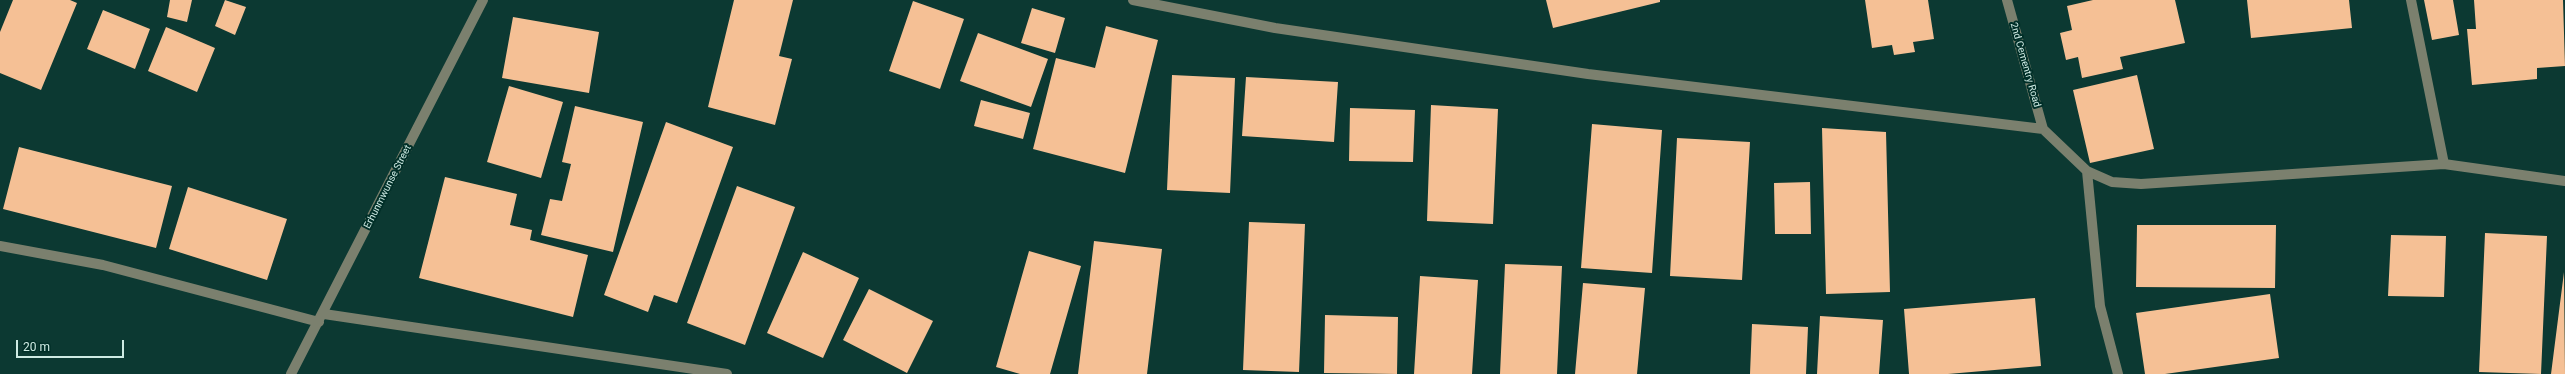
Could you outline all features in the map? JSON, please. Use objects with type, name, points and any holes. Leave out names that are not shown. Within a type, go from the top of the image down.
[{"type":"street","name":"Erhunmwunse Street","points":[[291,374],[483,0]]},
{"type":"street","points":[[1133,0],[1275,28],[1573,71],[2043,129],[2087,171],[2112,182],[2141,184],[2444,164],[2565,181]]},
{"type":"street","name":"2nd Cementry Road","points":[[2007,0],[2043,129]]},
{"type":"street","points":[[2411,0],[2444,164]]},
{"type":"street","points":[[2087,171],[2100,306],[2118,374]]},
{"type":"street","points":[[0,246],[103,265],[321,318],[727,374]]},
{"type":"building","points":[[13,0],[70,0],[77,3],[41,90],[0,73],[0,32]]},
{"type":"building","points":[[170,0],[192,0],[187,22],[167,17]]},
{"type":"building","points":[[225,0],[246,7],[235,35],[215,26]]},
{"type":"building","points":[[734,0],[793,0],[779,56],[792,59],[775,125],[708,107]]},
{"type":"building","points":[[1546,0],[1660,0],[1660,2],[1553,28]]},
{"type":"building","points":[[1865,0],[1928,0],[1934,39],[1913,42],[1915,52],[1894,55],[1892,45],[1872,48]]},
{"type":"building","points":[[2093,0],[2175,0],[2185,43],[2120,57],[2123,69],[2082,78],[2078,57],[2066,60],[2060,33],[2072,30],[2067,6]]},
{"type":"building","points":[[2247,0],[2349,0],[2352,28],[2251,38]]},
{"type":"building","points":[[2424,0],[2453,0],[2459,35],[2432,40]]},
{"type":"building","points":[[2474,0],[2563,0],[2565,66],[2537,68],[2537,79],[2472,85],[2467,29],[2476,29]]},
{"type":"building","points":[[913,1],[964,19],[940,89],[889,71]]},
{"type":"building","points":[[1032,8],[1065,18],[1055,53],[1021,43]]},
{"type":"building","points":[[103,10],[150,29],[135,69],[87,49]]},
{"type":"building","points":[[513,17],[599,32],[589,93],[502,78]]},
{"type":"building","points":[[1106,26],[1158,40],[1125,173],[1033,149],[1056,58],[1095,68]]},
{"type":"building","points":[[166,27],[215,48],[197,92],[148,71]]},
{"type":"building","points":[[978,33],[1048,59],[1031,107],[960,81]]},
{"type":"building","points":[[1172,75],[1235,78],[1230,193],[1167,190]]},
{"type":"building","points":[[2137,75],[2154,149],[2090,163],[2073,90]]},
{"type":"building","points":[[1246,77],[1338,82],[1334,142],[1242,136]]},
{"type":"building","points":[[509,86],[563,102],[541,178],[487,162]]},
{"type":"building","points":[[981,100],[1030,113],[1023,139],[974,126]]},
{"type":"building","points":[[1431,105],[1498,109],[1493,224],[1427,221]]},
{"type":"building","points":[[575,106],[643,122],[613,252],[541,235],[550,199],[562,201],[571,164],[562,162]]},
{"type":"building","points":[[1350,108],[1415,110],[1413,162],[1349,161]]},
{"type":"building","points":[[666,122],[733,147],[677,303],[654,295],[648,312],[604,295]]},
{"type":"building","points":[[1592,124],[1662,130],[1652,273],[1581,268]]},
{"type":"building","points":[[1822,128],[1886,132],[1890,292],[1826,294]]},
{"type":"building","points":[[1677,138],[1750,142],[1742,280],[1670,276]]},
{"type":"building","points":[[19,147],[172,186],[156,248],[3,209]]},
{"type":"building","points":[[445,177],[517,194],[510,225],[532,230],[530,240],[588,255],[573,317],[419,278]]},
{"type":"building","points":[[1810,182],[1811,234],[1775,234],[1774,183]]},
{"type":"building","points":[[737,186],[795,207],[745,345],[687,323]]},
{"type":"building","points":[[188,187],[287,219],[267,280],[169,249]]},
{"type":"building","points":[[1249,222],[1305,224],[1299,372],[1243,370]]},
{"type":"building","points":[[2137,225],[2276,225],[2275,288],[2136,287]]},
{"type":"building","points":[[2485,233],[2547,236],[2541,374],[2479,372]]},
{"type":"building","points":[[2391,235],[2446,236],[2444,297],[2388,296]]},
{"type":"building","points":[[1094,241],[1162,249],[1147,374],[1078,374]]},
{"type":"building","points":[[1029,251],[1081,266],[1050,374],[1020,374],[996,367]]},
{"type":"building","points":[[803,252],[859,278],[823,358],[767,333]]},
{"type":"building","points":[[1505,264],[1562,266],[1557,374],[1500,374]]},
{"type":"building","points":[[2564,272],[2565,374],[2551,374]]},
{"type":"building","points":[[1420,276],[1478,280],[1472,374],[1414,374]]},
{"type":"building","points":[[1583,283],[1645,288],[1637,374],[1575,374]]},
{"type":"building","points":[[869,289],[933,321],[907,373],[843,340]]},
{"type":"building","points":[[2270,294],[2279,358],[2165,374],[2145,374],[2136,313]]},
{"type":"building","points":[[2035,298],[2041,366],[1948,374],[1909,374],[1904,309]]},
{"type":"building","points":[[1325,315],[1398,317],[1397,374],[1324,373]]},
{"type":"building","points":[[1820,316],[1883,320],[1879,374],[1817,374]]},
{"type":"building","points":[[1752,324],[1808,327],[1806,374],[1750,374]]}]
